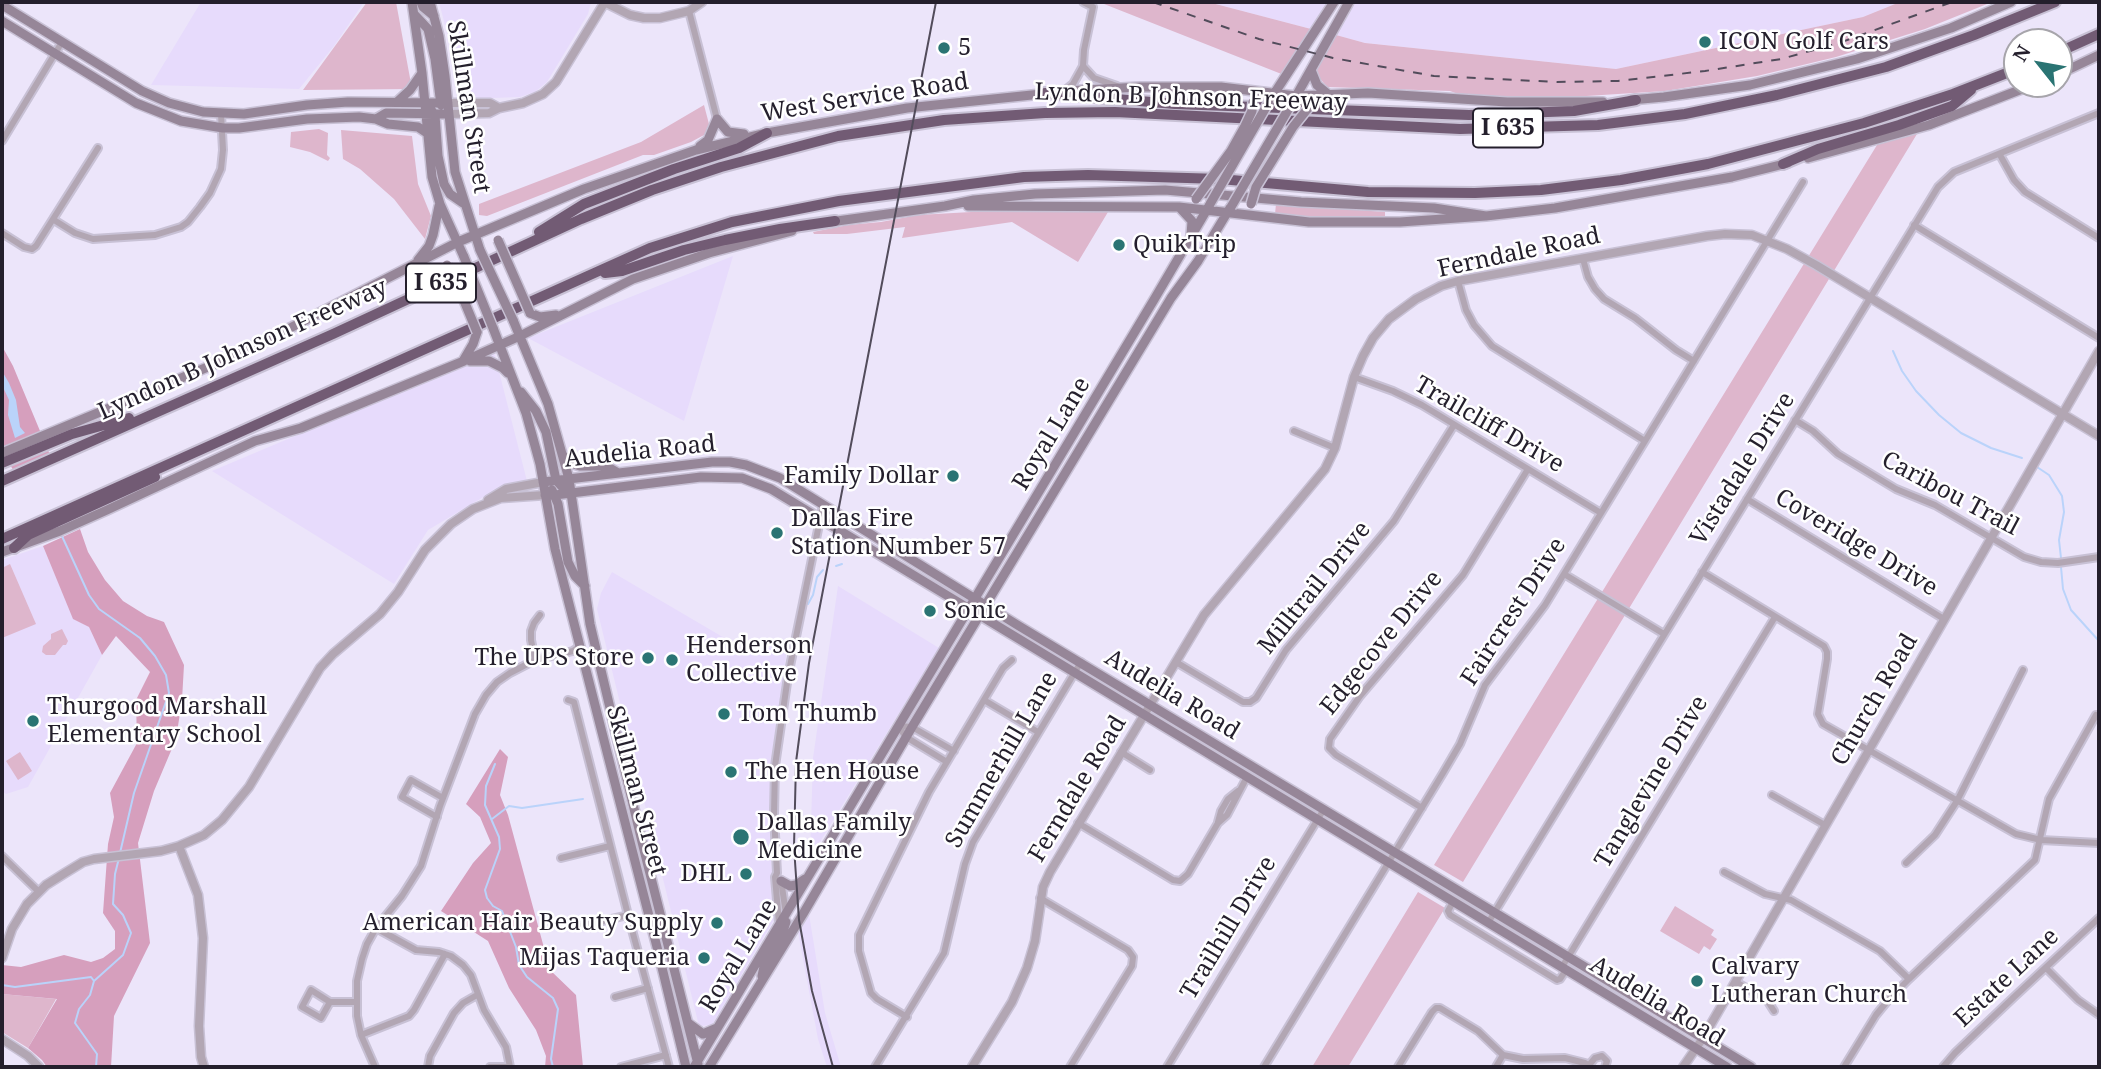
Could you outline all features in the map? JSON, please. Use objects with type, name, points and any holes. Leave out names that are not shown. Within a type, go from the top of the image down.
[{"type":"highway","name":"Lyndon B Johnson Freeway","points":[[2,481],[614,206],[721,167],[838,136],[987,116],[1115,112],[1460,128],[1598,125],[1685,114],[1861,74],[1936,50],[2055,2]]},
{"type":"highway","points":[[2073,46],[2099,34]]},
{"type":"highway","name":"I 635","points":[[173,462],[650,248],[732,222],[839,201],[1024,177],[1088,175],[1220,179],[1333,190],[1428,193],[1541,190],[1621,180],[1708,164],[1864,123],[2003,75]]},
{"type":"highway","points":[[1783,164],[1818,149],[1952,106],[1977,86]]},
{"type":"highway","points":[[1045,93],[1175,104],[1469,115],[1574,111],[1636,100]]},
{"type":"highway","points":[[501,255],[584,204],[674,169],[739,148],[767,133]]},
{"type":"highway","points":[[595,274],[622,271],[684,250],[725,240],[835,221]]},
{"type":"highway","points":[[2,463],[72,434],[162,409]]},
{"type":"highway","points":[[14,548],[28,535],[161,474],[173,462]]},
{"type":"highway","points":[[2,539],[173,462]]},
{"type":"main road","name":"Skillman Street","points":[[412,2],[425,102],[430,114],[427,133],[432,177],[440,204],[458,242],[526,412],[543,482]]},
{"type":"main road","points":[[422,2],[423,7],[433,16]]},
{"type":"main road","name":"Skillman Street","points":[[430,2],[443,63],[443,103],[449,114],[455,172],[464,204],[481,250],[548,404],[564,456],[572,493],[590,624],[688,1023],[696,1066]]},
{"type":"main road","name":"Royal Lane","points":[[696,1066],[1156,298],[1272,97],[1334,2]]},
{"type":"main road","name":"Royal Lane","points":[[709,1067],[803,915],[906,737],[1167,305],[1230,210],[1349,2]]},
{"type":"main road","name":"West Service Road","points":[[2,453],[222,361],[304,322],[423,259],[512,219],[584,189],[696,150],[767,133],[907,108],[1064,91],[1123,88],[1221,87],[1294,99],[1368,93],[1507,102],[1595,103],[1636,100],[1750,85],[1857,59],[1951,28],[2011,2]]},
{"type":"main road","points":[[2,5],[142,91],[177,106],[221,114],[244,114],[330,103],[443,103],[428,29],[414,13]]},
{"type":"main road","points":[[2,21],[136,103],[167,117],[195,125],[239,128],[334,117],[376,119],[388,124],[418,127],[427,133]]},
{"type":"main road","points":[[2073,67],[2099,55]]},
{"type":"main road","points":[[1254,216],[1251,204],[1256,187],[1293,127],[1309,107],[1325,95],[1311,70]]},
{"type":"main road","points":[[397,102],[422,73]]},
{"type":"main road","points":[[1180,207],[1196,199],[1231,151],[1252,111],[1253,102],[1247,90]]},
{"type":"main road","points":[[117,92],[135,94],[142,91]]},
{"type":"main road","points":[[945,206],[1208,207],[1254,216],[1309,222],[1360,223],[1486,216],[1633,195],[1732,177],[1928,124],[2003,96]]},
{"type":"main road","points":[[330,103],[334,117]]},
{"type":"main road","points":[[376,119],[386,113],[449,114]]},
{"type":"main road","points":[[430,114],[441,174],[450,194],[464,204]]},
{"type":"main road","points":[[696,150],[708,140],[717,119],[728,132],[767,133]]},
{"type":"main road","points":[[2,552],[60,531],[255,442],[301,428],[463,362],[633,279],[729,247],[835,221],[974,200],[1035,194],[1165,190],[1301,202],[1434,208],[1486,216]]},
{"type":"main road","points":[[414,264],[429,246],[438,221],[440,204]]},
{"type":"main road","points":[[1180,207],[1192,221],[1191,237]]},
{"type":"main road","points":[[512,219],[502,229],[498,240],[530,313],[540,317],[563,314]]},
{"type":"main road","points":[[423,259],[443,261],[447,265],[477,332],[463,362]]},
{"type":"main road","points":[[1156,298],[1167,305]]},
{"type":"main road","points":[[463,362],[489,361],[503,368],[511,377]]},
{"type":"main road","points":[[516,386],[537,411],[546,432],[556,480],[572,493]]},
{"type":"main road","points":[[564,456],[571,463],[580,466],[606,466],[618,473]]},
{"type":"main road","name":"Audelia Road","points":[[543,482],[684,464],[730,462],[780,478],[1751,1067]]},
{"type":"main road","points":[[1052,470],[1063,477]]},
{"type":"main road","name":"Audelia Road","points":[[550,495],[671,479],[724,477],[742,478],[771,489],[1727,1067]]},
{"type":"main road","points":[[543,482],[550,495],[568,562],[575,576],[585,586]]},
{"type":"main road","name":"Skillman Street","points":[[550,495],[555,549],[686,1067]]},
{"type":"main road","points":[[1030,508],[1041,513]]},
{"type":"main road","points":[[860,544],[869,532]]},
{"type":"main road","points":[[779,877],[790,886],[800,884],[815,866]]},
{"type":"main road","points":[[760,984],[765,962],[782,934],[786,914]]},
{"type":"main road","points":[[688,1023],[703,1034],[718,1027]]},
{"type":"street","points":[[449,114],[489,113],[543,94],[556,82],[604,2],[630,15],[660,18],[689,11],[702,2]]},
{"type":"street","points":[[1064,91],[1073,83],[1083,66],[1093,7],[1083,2]]},
{"type":"street","points":[[689,11],[717,119]]},
{"type":"street","points":[[2,141],[62,42]]},
{"type":"street","points":[[1083,66],[1094,78],[1123,88]]},
{"type":"street","points":[[443,103],[489,103],[499,108]]},
{"type":"street","points":[[54,220],[75,233],[93,239],[155,235],[177,229],[193,217],[219,176],[223,159],[221,114]]},
{"type":"street","name":"Vistadale Drive","points":[[1488,923],[1914,225],[1946,178],[1954,172],[2099,114]]},
{"type":"street","points":[[2,233],[24,247],[32,249],[36,246],[98,148]]},
{"type":"street","points":[[2000,155],[2014,180],[2025,192],[2099,238]]},
{"type":"street","name":"Faircrest Drive","points":[[1264,1067],[1460,744],[1485,685],[1545,605],[1803,182]]},
{"type":"street","points":[[1914,225],[2099,338]]},
{"type":"street","name":"Ferndale Road","points":[[972,1067],[1012,1002],[1027,968],[1035,940],[1040,898],[1049,872],[1212,605],[1330,460],[1354,377],[1373,338],[1389,320],[1416,299],[1441,286],[1458,281],[1725,234],[1752,235],[1787,249],[1870,297],[2099,436]]},
{"type":"street","points":[[1583,259],[1588,277],[1604,299],[1694,361]]},
{"type":"street","points":[[1458,281],[1466,310],[1474,326],[1492,346],[1645,441]]},
{"type":"street","name":"Church Road","points":[[1683,1067],[1736,982],[2099,351]]},
{"type":"street","name":"Trailcliff Drive","points":[[1354,377],[1411,399],[1601,513]]},
{"type":"street","name":"Caribou Trail","points":[[1795,420],[1813,431],[1838,454],[1896,489],[1936,505],[2024,557],[2058,563],[2099,557]]},
{"type":"street","name":"Milltrail Drive","points":[[1176,662],[1244,702],[1256,698],[1286,650],[1394,521],[1454,425]]},
{"type":"street","points":[[1294,430],[1335,448]]},
{"type":"street","name":"Edgecove Drive","points":[[1422,808],[1336,755],[1329,748],[1329,739],[1360,696],[1459,581],[1528,469]]},
{"type":"street","points":[[484,504],[506,489],[543,482]]},
{"type":"street","points":[[2,958],[19,917],[39,892],[65,873],[83,862],[103,857],[161,851],[179,846],[204,835],[222,820],[249,786],[320,668],[332,654],[385,608],[437,536],[461,517],[484,504],[501,498],[550,495]]},
{"type":"street","name":"Coveridge Drive","points":[[1747,499],[1944,619]]},
{"type":"street","points":[[786,914],[779,877],[774,815],[775,766],[788,676],[823,505]]},
{"type":"street","points":[[1702,572],[1824,646],[1827,652],[1818,714],[1823,724],[2016,834],[2040,840],[2099,843]]},
{"type":"street","points":[[1564,574],[1664,634]]},
{"type":"street","points":[[535,660],[531,631],[541,615]]},
{"type":"street","name":"Tanglevine Drive","points":[[1564,969],[1568,958],[1775,617]]},
{"type":"street","points":[[376,1067],[361,1035],[356,1002],[362,959],[376,928],[415,878],[421,866],[436,817],[475,714],[486,695],[510,673],[535,660],[573,651],[579,647]]},
{"type":"street","points":[[907,1017],[871,993],[859,951],[859,935],[919,811],[1003,668],[1012,660]]},
{"type":"street","name":"Summerhill Lane","points":[[876,1067],[944,953],[965,864],[973,842],[1081,662]]},
{"type":"street","points":[[1906,863],[1935,835],[1957,801],[2024,670]]},
{"type":"street","points":[[568,700],[574,702],[669,1067]]},
{"type":"street","points":[[984,700],[1038,732]]},
{"type":"street","points":[[1844,1067],[1877,1014],[1909,979],[2029,866],[2038,852],[2049,799],[2096,715]]},
{"type":"street","points":[[898,726],[912,727],[954,751]]},
{"type":"street","points":[[898,726],[906,737],[947,762]]},
{"type":"street","points":[[1121,752],[1150,769]]},
{"type":"street","points":[[1079,823],[1173,880],[1180,881],[1188,874],[1218,824],[1231,809],[1247,777]]},
{"type":"street","points":[[436,817],[402,797],[411,780],[443,799]]},
{"type":"street","points":[[1772,795],[1825,825]]},
{"type":"street","name":"Trailhill Drive","points":[[1167,1067],[1324,809]]},
{"type":"street","points":[[179,846],[198,895],[203,935],[199,1026],[204,1067]]},
{"type":"street","points":[[561,858],[610,846]]},
{"type":"street","points":[[2,856],[39,892]]},
{"type":"street","points":[[1724,872],[1765,894],[1784,898],[1880,951],[1909,979]]},
{"type":"street","points":[[779,877],[775,877],[780,925]]},
{"type":"street","points":[[1040,898],[1128,950],[1133,957],[1132,966],[1070,1067]]},
{"type":"street","name":"Audelia Road","points":[[1453,902],[1448,911],[1450,915],[1557,979],[1560,979],[1564,969]]},
{"type":"street","points":[[577,927],[628,915]]},
{"type":"street","name":"Estate Lane","points":[[1944,1067],[1955,1053],[2099,918]]},
{"type":"street","points":[[376,928],[416,950],[445,954],[463,965],[471,975],[477,995],[506,1047],[509,1067],[490,1067]]},
{"type":"street","points":[[361,1035],[409,1016],[445,954]]},
{"type":"street","points":[[2046,968],[2078,1000],[2099,1015]]},
{"type":"street","points":[[1736,982],[1767,1000],[1774,1011]]},
{"type":"street","points":[[615,997],[648,988]]},
{"type":"street","points":[[330,1002],[321,1017],[302,1007],[311,990],[330,1002],[356,1002]]},
{"type":"street","points":[[428,1067],[430,1056],[454,1013],[463,1003],[477,995]]},
{"type":"street","points":[[1398,1067],[1436,1008],[1447,1011],[1473,1027],[1503,1055],[1523,1059],[1565,1058],[1590,1066],[1595,1058],[1602,1056],[1607,1061],[1605,1067]]},
{"type":"street","points":[[2,1039],[28,1056],[39,1067]]},
{"type":"street","points":[[621,1067],[633,1066],[666,1055]]},
{"type":"street","points":[[1496,1067],[1503,1055]]},
{"type":"shaded area","points":[[201,2],[364,2],[334,46],[299,89],[151,85]]},
{"type":"shaded area","points":[[367,2],[396,2],[412,89],[303,90]]},
{"type":"shaded area","points":[[439,2],[591,2],[588,14],[547,82],[535,92],[520,97],[464,99]]},
{"type":"shaded area","points":[[1099,2],[1208,2],[1311,29],[1284,75]]},
{"type":"shaded area","points":[[1208,2],[1327,2],[1311,29]]},
{"type":"shaded area","points":[[1356,2],[1900,2],[1863,17],[1616,69],[1365,43],[1336,35]]},
{"type":"shaded area","points":[[1900,2],[1992,2],[1925,29],[1836,57],[1757,76],[1665,91],[1555,98],[1464,96],[1450,91],[1327,87],[1316,69],[1336,35],[1365,43],[1616,69],[1863,17]]},
{"type":"shaded area","points":[[704,105],[708,129],[704,135],[691,142],[654,155],[643,155],[487,216],[479,215],[479,204],[641,142]]},
{"type":"shaded area","points":[[319,129],[328,133],[328,161],[310,152],[290,147],[291,132]]},
{"type":"shaded area","points":[[1920,129],[1463,882],[1434,865],[1877,145]]},
{"type":"shaded area","points":[[341,130],[412,136],[418,184],[431,216],[425,239],[394,199],[360,169],[343,159]]},
{"type":"shaded area","points":[[1276,204],[1385,212],[1385,218],[1275,214]]},
{"type":"shaded area","points":[[989,211],[1108,212],[1078,262],[1012,222],[902,238],[905,227],[847,234],[813,232],[918,215]]},
{"type":"shaded area","points":[[733,256],[684,421],[528,338]]},
{"type":"shaded area","points":[[2,346],[50,455],[14,471],[2,453]]},
{"type":"shaded area","points":[[494,352],[528,485],[497,489],[428,530],[394,584],[212,471]]},
{"type":"shaded area","points":[[80,529],[88,552],[105,580],[123,601],[147,616],[164,622],[184,665],[182,700],[176,739],[154,791],[138,843],[150,943],[114,1016],[111,1067],[47,1067],[28,1048],[57,999],[2,994],[2,965],[21,967],[64,955],[91,962],[103,958],[115,949],[115,931],[103,913],[108,844],[114,817],[110,793],[137,743],[136,700],[150,672],[116,636],[102,655],[89,627],[73,619],[43,546]]},
{"type":"shaded area","name":"Thurgood Marshall Elementary School","points":[[43,546],[73,618],[89,627],[102,655],[28,787],[6,794],[2,791],[2,560]]},
{"type":"shaded area","points":[[10,564],[36,624],[2,638],[2,568]]},
{"type":"shaded area","points":[[612,572],[750,653],[788,643],[772,754],[769,822],[775,918],[712,1025],[699,1026],[597,609],[601,593]]},
{"type":"shaded area","points":[[838,586],[939,648],[810,858],[813,758]]},
{"type":"shaded area","points":[[62,629],[68,641],[66,645],[55,655],[46,655],[42,652],[43,646],[51,639],[51,634]]},
{"type":"shaded area","points":[[500,749],[508,757],[500,795],[508,815],[550,970],[576,995],[583,1067],[545,1067],[546,1056],[536,1030],[509,988],[488,941],[441,911],[473,863],[491,843],[480,817],[466,804]]},
{"type":"shaded area","points":[[20,752],[32,771],[18,780],[6,761]]},
{"type":"shaded area","points":[[1418,892],[1445,908],[1348,1067],[1312,1067]]},
{"type":"shaded area","points":[[1675,906],[1714,930],[1711,935],[1717,939],[1710,950],[1704,946],[1699,954],[1660,931]]},
{"type":"shaded area","points":[[809,914],[825,1013],[841,1067],[827,1067],[818,1039],[798,932]]},
{"type":"shaded area","points":[[2,994],[56,999],[28,1048],[2,1032]]},
{"type":"water","points":[[2,371],[16,400],[20,427],[25,433],[15,438],[8,415],[9,400],[2,385]]},
{"type":"waterway","points":[[1893,351],[1902,371],[1916,391],[1939,415],[1961,433],[1991,448],[2022,458]]},
{"type":"waterway","points":[[2037,467],[2049,475],[2062,496],[2064,512],[2059,540],[2061,558]]},
{"type":"waterway","points":[[61,534],[89,595],[99,609],[140,638],[166,675],[169,693],[134,793],[120,853]]},
{"type":"waterway","points":[[836,566],[842,564]]},
{"type":"waterway","points":[[2061,567],[2063,589],[2071,610],[2099,641]]},
{"type":"waterway","points":[[808,604],[817,577],[823,570]]},
{"type":"waterway","points":[[495,764],[486,786],[485,805],[499,837],[500,849],[485,890],[493,906],[502,911],[516,947],[519,965],[527,977],[553,998],[558,1009],[551,1059],[553,1067]]},
{"type":"waterway","points":[[492,819],[509,806],[522,808],[583,799]]},
{"type":"waterway","points":[[94,981],[123,955],[131,933],[123,915],[113,904],[119,858]]},
{"type":"waterway","points":[[2,985],[15,987],[91,977],[94,981],[90,995],[79,1009],[75,1023],[97,1054],[96,1067]]},
{"type":"tram line","points":[[833,1067],[812,991],[799,920],[794,847],[796,762],[809,663],[936,2]]},
{"type":"railway","points":[[1153,2],[1259,39],[1333,58],[1434,76],[1557,82],[1618,81],[1781,59],[1839,43],[1952,2]]},
{"type":"place","name":"ICON Golf Cars","points":[[1705,42]]},
{"type":"place","name":"5","points":[[944,48]]},
{"type":"place","name":"QuikTrip","points":[[1119,245]]},
{"type":"place","name":"Family Dollar","points":[[953,476]]},
{"type":"place","name":"Dallas Fire Station Number 57","points":[[777,533]]},
{"type":"place","name":"Sonic","points":[[930,611]]},
{"type":"place","name":"The UPS Store","points":[[648,658]]},
{"type":"place","name":"Henderson Collective","points":[[672,660]]},
{"type":"place","name":"Tom Thumb","points":[[724,714]]},
{"type":"place","name":"Thurgood Marshall Elementary School","points":[[33,721]]},
{"type":"place","name":"The Hen House","points":[[731,772]]},
{"type":"place","name":"Dallas Family Medicine","points":[[741,837]]},
{"type":"place","name":"DHL","points":[[746,874]]},
{"type":"place","name":"American Hair Beauty Supply","points":[[717,923]]},
{"type":"place","name":"Mijas Taqueria","points":[[704,958]]},
{"type":"place","name":"Calvary Lutheran Church","points":[[1697,981]]}]
